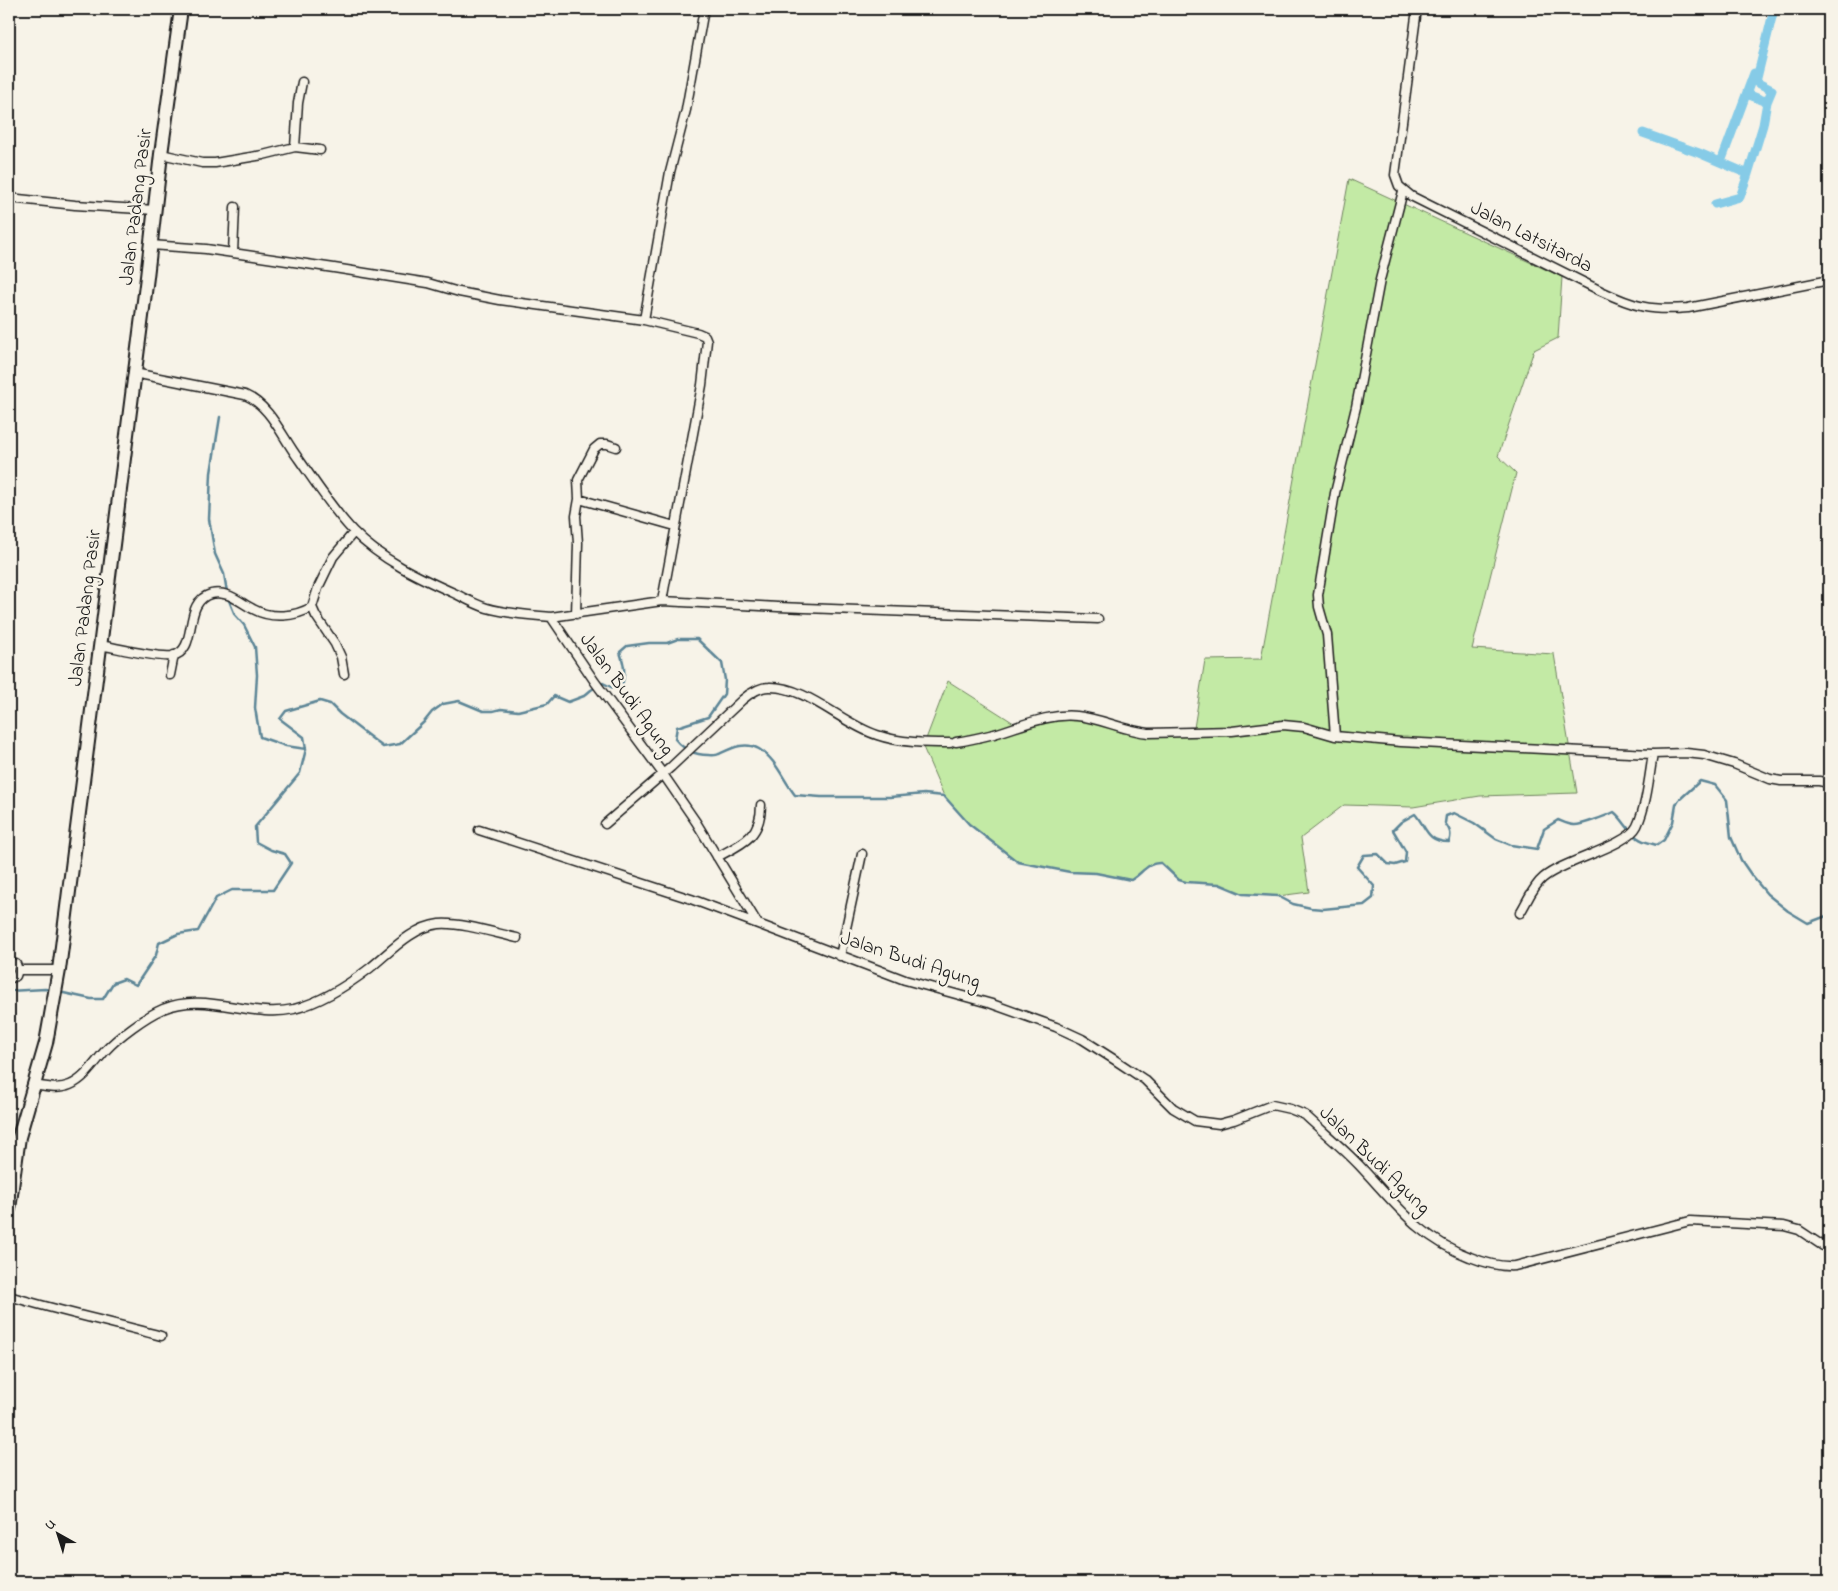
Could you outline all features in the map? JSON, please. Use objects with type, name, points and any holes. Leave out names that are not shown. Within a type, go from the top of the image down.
[{"type":"highway","name":"Jalan Padang Pasir","points":[[9,1209],[17,1148],[46,1043],[54,1003],[181,9]]},
{"type":"street","points":[[644,320],[670,172],[686,110],[704,9]]},
{"type":"street","points":[[1335,736],[1327,635],[1319,607],[1318,595],[1335,493],[1356,407],[1380,280],[1403,191],[1395,175],[1417,9]]},
{"type":"street","points":[[295,147],[298,103],[302,82]]},
{"type":"street","points":[[161,154],[202,163],[215,163],[262,156],[295,147],[320,150]]},
{"type":"street","name":"Jalan Latsitarda","points":[[1403,191],[1601,291],[1641,308],[1667,310],[1688,308],[1829,280]]},
{"type":"street","points":[[9,198],[75,205],[155,210]]},
{"type":"street","points":[[233,253],[235,207]]},
{"type":"street","points":[[151,245],[233,253],[419,282],[500,300],[644,320],[705,336],[707,340],[702,385],[662,601]]},
{"type":"street","points":[[134,373],[245,395],[261,404],[333,507],[354,532],[377,552],[395,564],[439,586],[480,605],[500,611],[552,617],[662,601],[1098,619]]},
{"type":"street","points":[[576,614],[578,480],[594,449],[600,444],[616,447]]},
{"type":"street","points":[[579,499],[675,526]]},
{"type":"street","points":[[344,674],[336,644],[316,616],[312,607],[332,557],[354,532]]},
{"type":"street","points":[[100,645],[140,653],[174,655],[186,644],[193,613],[198,604],[211,594],[227,595],[254,610],[273,615],[295,613],[312,607]]},
{"type":"street","name":"Jalan Budi Agung","points":[[552,617],[595,682],[663,774],[758,924],[905,980],[1015,1012],[1073,1035],[1145,1080],[1173,1108],[1196,1121],[1219,1124],[1272,1105],[1305,1115],[1351,1158],[1408,1219],[1427,1234],[1455,1251],[1476,1260],[1498,1265],[1515,1266],[1690,1222],[1784,1226],[1799,1230],[1829,1250]]},
{"type":"street","points":[[170,675],[174,655]]},
{"type":"street","points":[[604,824],[663,774],[750,694],[769,687],[808,698],[851,724],[878,736],[909,741],[953,742],[993,734],[1043,718],[1056,716],[1078,716],[1136,732],[1149,733],[1232,731],[1283,725],[1304,727],[1335,736],[1401,742],[1653,754],[1686,752],[1734,764],[1770,779],[1781,781],[1819,781],[1829,784]]},
{"type":"street","points":[[1520,913],[1542,878],[1629,835],[1636,827],[1643,806],[1653,754]]},
{"type":"street","points":[[717,858],[750,838],[760,822],[761,805]]},
{"type":"street","points":[[479,830],[691,899],[758,924]]},
{"type":"street","points":[[840,956],[862,854]]},
{"type":"street","points":[[34,1085],[51,1088],[71,1085],[119,1038],[160,1010],[170,1006],[199,1003],[227,1004],[259,1010],[282,1010],[296,1008],[326,996],[350,982],[398,944],[430,926],[455,925],[517,938]]},
{"type":"street","points":[[9,962],[16,964],[18,970],[16,976],[9,979]]},
{"type":"street","points":[[18,970],[58,975]]},
{"type":"street","points":[[9,1296],[54,1310],[112,1322],[160,1336]]},
{"type":"green space","points":[[1349,179],[1562,277],[1558,338],[1534,350],[1498,456],[1516,473],[1472,649],[1554,654],[1577,793],[1480,796],[1413,807],[1344,805],[1301,838],[1309,892],[1278,896],[1243,894],[1219,884],[1186,882],[1179,880],[1161,863],[1148,867],[1131,880],[1096,873],[1070,872],[1018,862],[969,824],[944,796],[923,747],[948,681],[1017,725],[1069,711],[1122,733],[1193,734],[1205,660],[1261,659]]},
{"type":"waterway","points":[[1767,102],[1772,90],[1756,82],[1774,9]]},
{"type":"waterway","points":[[1721,162],[1754,73]]},
{"type":"waterway","points":[[1747,94],[1767,102],[1763,125],[1748,174]]},
{"type":"waterway","points":[[1643,133],[1699,153],[1748,174],[1740,197],[1715,204]]},
{"type":"waterway","points":[[220,417],[211,473],[209,519],[215,554],[224,574],[227,592]]},
{"type":"waterway","points":[[228,598],[235,615],[244,625],[255,647],[257,675],[255,708],[260,737],[286,746],[306,749]]},
{"type":"waterway","points":[[59,992],[91,999],[103,999],[113,983],[124,979],[136,985],[156,955],[159,943],[178,934],[198,931],[216,898],[232,890],[273,890],[291,863],[285,854],[271,850],[256,842],[255,827],[300,773],[306,749],[304,737],[280,719],[286,711],[320,701],[330,704],[383,747],[400,744],[432,712],[443,704],[459,701],[483,711],[501,709],[518,711],[547,704],[554,696],[568,702],[584,696],[603,683],[613,688],[622,685],[624,669],[620,652],[627,646],[667,643],[678,639],[697,639],[722,663],[725,680],[724,694],[708,717],[677,727],[675,739],[686,749],[698,754],[714,755],[744,745],[759,749],[770,758],[795,795],[890,797],[924,794],[944,796],[969,824],[1018,862],[1070,872],[1096,873],[1131,880],[1148,866],[1161,863],[1179,880],[1219,884],[1243,894],[1278,896],[1293,904],[1311,908],[1323,909],[1364,905],[1373,898],[1374,886],[1357,867],[1364,855],[1378,854],[1388,864],[1395,865],[1405,862],[1406,852],[1393,830],[1401,822],[1415,814],[1431,837],[1436,840],[1449,842],[1450,834],[1445,823],[1446,816],[1454,813],[1474,823],[1496,839],[1511,845],[1537,849],[1544,829],[1558,820],[1577,825],[1614,812],[1638,838],[1657,845],[1664,840],[1673,822],[1676,805],[1679,800],[1700,781],[1715,785],[1727,800],[1731,837],[1741,860],[1767,894],[1788,911],[1808,923],[1829,915]]},
{"type":"waterway","points":[[9,991],[51,990]]}]
